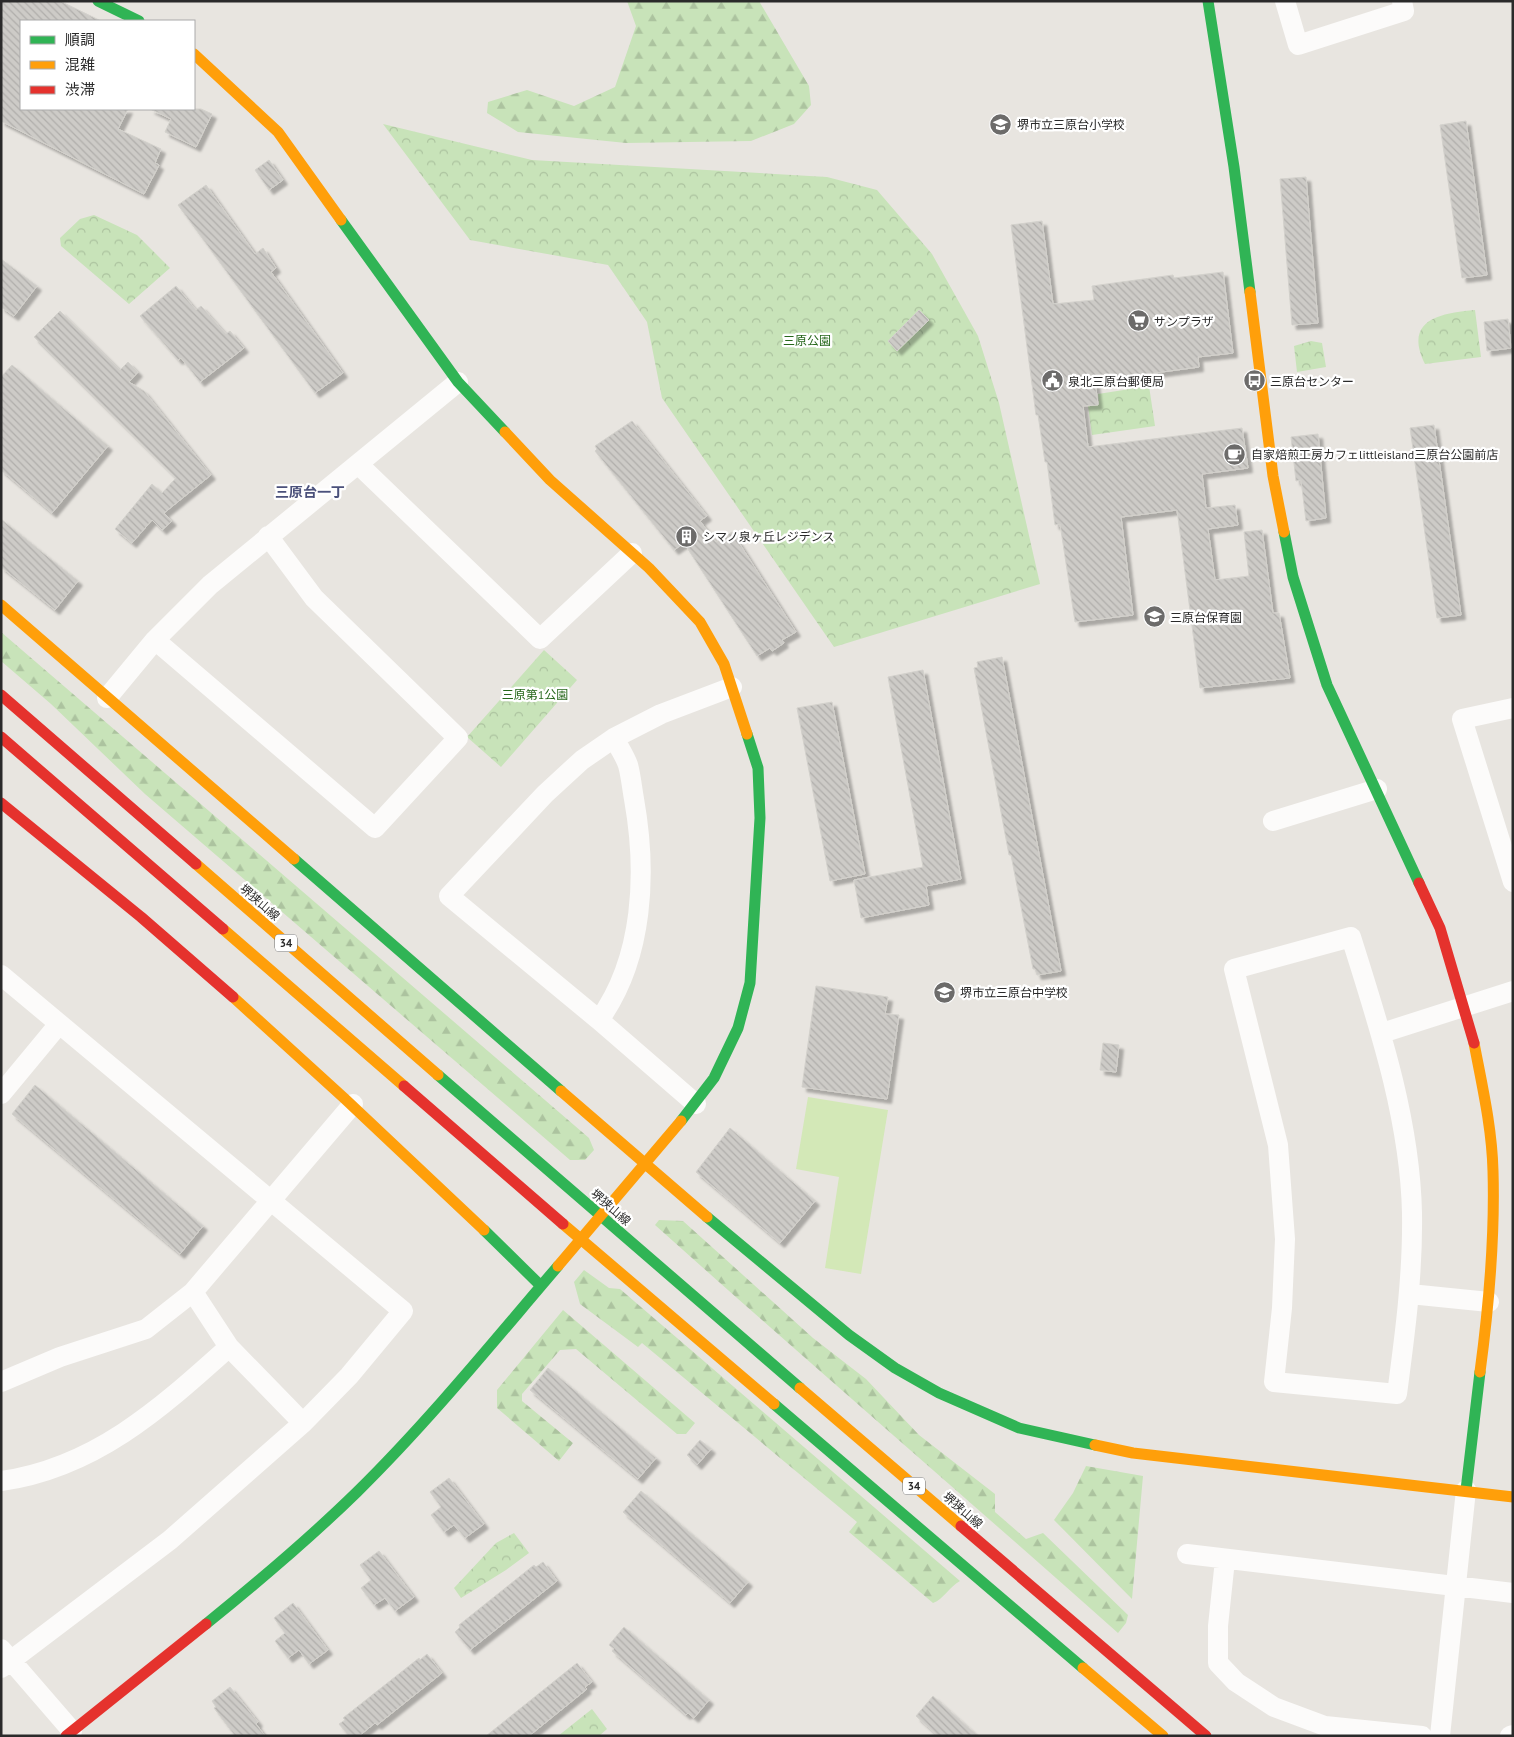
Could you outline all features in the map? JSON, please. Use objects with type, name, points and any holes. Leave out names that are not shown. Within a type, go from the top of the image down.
[{"type":"street","points":[[98,1],[137,20]]},
{"type":"street","points":[[1208,1],[1234,167],[1273,476],[1286,544],[1303,613],[1327,685],[1440,928],[1474,1041],[1486,1108],[1493,1169],[1494,1233],[1489,1302],[1466,1490],[1440,1736]]},
{"type":"street","points":[[1286,1],[1298,45],[1404,11],[1402,1]]},
{"type":"street","points":[[1,975],[403,1311],[349,1376],[303,1422],[170,1540],[4,1659],[69,1734],[246,1592],[310,1536],[404,1443],[696,1104],[714,1078],[738,1028],[750,983],[760,818],[758,768],[724,664],[700,622],[632,553],[550,480],[458,382],[278,132],[195,55]]},
{"type":"street","points":[[107,698],[155,640],[210,585],[458,382]]},
{"type":"street","points":[[358,464],[540,639],[632,553]]},
{"type":"street","points":[[155,640],[375,828],[458,738],[314,598],[268,536]]},
{"type":"street","points":[[1,605],[646,1163],[849,1335],[895,1368],[939,1394],[1019,1428],[1133,1453],[1466,1490],[1513,1497]]},
{"type":"street","points":[[696,1104],[599,1020],[449,896],[545,794],[582,760],[614,738],[661,714],[732,687]]},
{"type":"street","name":"堺狭山線","points":[[1,695],[623,1236],[1206,1736]]},
{"type":"street","points":[[1513,708],[1462,719],[1513,882]]},
{"type":"street","name":"34","points":[[1,737],[552,1212],[604,1259],[1163,1736]]},
{"type":"street","points":[[599,1020],[614,999],[630,956],[641,897],[641,836],[628,764],[614,738]]},
{"type":"street","points":[[1273,821],[1377,789]]},
{"type":"street","points":[[1,803],[130,909],[353,1104],[540,1285]]},
{"type":"street","points":[[1351,937],[1382,1033],[1405,1139],[1412,1212],[1410,1294],[1397,1394],[1274,1382],[1282,1308],[1285,1239],[1278,1145],[1234,969],[1351,937]]},
{"type":"street","points":[[1382,1033],[1513,992]]},
{"type":"street","points":[[1,1094],[59,1024]]},
{"type":"street","points":[[1,1382],[60,1357],[146,1329],[193,1292],[353,1104]]},
{"type":"street","points":[[193,1292],[229,1348],[303,1422]]},
{"type":"street","points":[[1410,1294],[1489,1302]]},
{"type":"street","points":[[1,1481],[42,1472],[94,1452],[168,1402],[229,1348]]},
{"type":"street","points":[[1187,1554],[1513,1593]]},
{"type":"street","points":[[1225,1560],[1218,1626],[1218,1662],[1236,1682],[1274,1706],[1324,1731],[1422,1736]]},
{"type":"green space","points":[[627,1],[759,1],[809,86],[811,105],[794,124],[751,141],[626,143],[518,132],[487,113],[488,102],[527,90],[574,106],[615,87],[636,26]]},
{"type":"green space","name":"三原公園","points":[[383,124],[532,160],[827,177],[877,190],[932,254],[978,336],[999,403],[1040,584],[834,647],[662,398],[647,322],[608,265],[470,240]]},
{"type":"green space","points":[[94,215],[137,235],[170,268],[129,304],[61,246],[60,238],[80,219]]},
{"type":"green space","points":[[1475,310],[1481,357],[1425,364],[1419,349],[1419,337],[1422,328],[1438,317]]},
{"type":"green space","points":[[1311,341],[1322,343],[1326,367],[1297,372],[1294,346]]},
{"type":"green space","points":[[1149,386],[1155,426],[1092,435],[1088,406],[1099,404],[1098,394]]},
{"type":"green space","points":[[1,632],[589,1138],[594,1150],[585,1160],[570,1160],[145,794],[51,704],[1,661]]},
{"type":"green space","name":"三原第1公園","points":[[544,650],[577,680],[501,767],[467,737]]},
{"type":"green space","points":[[808,1097],[888,1110],[861,1274],[825,1268],[839,1177],[796,1169]]},
{"type":"green space","points":[[659,1220],[683,1221],[813,1338],[866,1379],[919,1435],[995,1494],[995,1512],[1026,1539],[1043,1533],[1128,1615],[1126,1623],[1118,1633],[655,1225]]},
{"type":"green space","points":[[584,1270],[609,1288],[620,1289],[960,1581],[933,1603],[849,1532],[857,1522],[642,1343],[638,1347],[580,1304],[574,1282]]},
{"type":"green space","points":[[563,1310],[695,1423],[686,1434],[677,1434],[576,1349],[560,1350],[522,1394],[522,1401],[573,1443],[559,1461],[497,1408],[497,1390]]},
{"type":"green space","points":[[1086,1466],[1143,1476],[1132,1599],[1054,1520],[1073,1493]]},
{"type":"green space","points":[[514,1533],[529,1553],[461,1598],[454,1588],[496,1543]]},
{"type":"green space","points":[[592,1709],[607,1729],[599,1736],[558,1736]]},
{"type":"building","points":[[1,1],[60,1],[99,20],[20,20],[20,110],[128,110],[118,129],[161,149],[155,163],[159,165],[144,194],[1,121]]},
{"type":"building","points":[[201,109],[212,114],[196,147],[165,132],[171,119],[152,110]]},
{"type":"building","points":[[1466,121],[1487,275],[1462,278],[1440,125]]},
{"type":"building","points":[[269,160],[283,180],[269,190],[255,170]]},
{"type":"building","points":[[1306,177],[1318,323],[1292,325],[1280,179]]},
{"type":"building","points":[[206,185],[255,254],[263,248],[276,268],[271,272],[343,373],[315,393],[178,205]]},
{"type":"building","points":[[1042,221],[1053,304],[1094,300],[1092,286],[1173,275],[1174,278],[1223,272],[1233,353],[1198,357],[1199,367],[1095,381],[1098,405],[1083,406],[1088,447],[1242,428],[1248,468],[1202,474],[1206,508],[1235,505],[1238,525],[1208,529],[1215,580],[1249,576],[1244,532],[1262,530],[1273,613],[1279,613],[1290,678],[1200,688],[1177,510],[1121,517],[1133,615],[1075,622],[1060,524],[1055,525],[1047,462],[1045,462],[1038,415],[1036,415],[1011,225]]},
{"type":"building","points":[[1,259],[37,286],[14,316],[1,307]]},
{"type":"building","points":[[176,286],[196,310],[201,306],[226,334],[230,331],[244,348],[200,382],[181,358],[178,360],[140,316]]},
{"type":"building","points":[[919,310],[929,320],[897,351],[888,341]]},
{"type":"building","points":[[60,311],[120,370],[128,362],[138,372],[129,382],[144,391],[211,475],[164,513],[172,521],[162,530],[152,520],[132,543],[115,529],[152,484],[162,493],[176,478],[34,337]]},
{"type":"building","points":[[1508,319],[1511,348],[1487,351],[1484,322]]},
{"type":"building","points":[[12,365],[108,446],[52,513],[1,470],[1,377]]},
{"type":"building","name":"シマノ泉ヶ丘レジデンス","points":[[632,421],[707,516],[700,521],[716,542],[732,532],[796,632],[782,640],[784,643],[772,651],[770,648],[757,656],[684,543],[674,550],[595,451],[597,449],[595,446]]},
{"type":"building","points":[[1434,425],[1461,615],[1437,618],[1410,428]]},
{"type":"building","points":[[1318,434],[1326,518],[1306,521],[1301,480],[1296,481],[1291,437]]},
{"type":"building","points":[[1,519],[78,581],[55,610],[1,567]]},
{"type":"building","points":[[1002,657],[1061,971],[1037,975],[1035,969],[1033,969],[1011,855],[1009,855],[974,668],[978,667],[977,662]]},
{"type":"building","points":[[923,670],[961,879],[926,886],[929,905],[861,918],[854,880],[923,867],[888,677]]},
{"type":"building","points":[[832,702],[865,874],[830,881],[797,708]]},
{"type":"building","points":[[816,986],[888,997],[885,1014],[899,1015],[887,1099],[802,1087]]},
{"type":"building","points":[[1103,1043],[1119,1045],[1116,1072],[1100,1070]]},
{"type":"building","points":[[35,1085],[203,1226],[180,1254],[12,1114]]},
{"type":"building","points":[[730,1128],[815,1201],[780,1243],[696,1172]]},
{"type":"building","points":[[548,1368],[656,1458],[638,1479],[530,1390]]},
{"type":"building","points":[[700,1440],[711,1449],[697,1465],[687,1455]]},
{"type":"building","points":[[449,1478],[484,1524],[465,1538],[454,1525],[444,1532],[431,1515],[441,1507],[430,1492]]},
{"type":"building","points":[[641,1491],[748,1582],[730,1603],[623,1512]]},
{"type":"building","points":[[379,1551],[414,1597],[395,1611],[385,1598],[374,1605],[361,1588],[371,1580],[360,1565]]},
{"type":"building","points":[[543,1562],[557,1581],[470,1650],[455,1632],[460,1627],[459,1625],[534,1565],[536,1567]]},
{"type":"building","points":[[293,1603],[328,1650],[309,1664],[299,1650],[288,1658],[275,1641],[285,1633],[274,1618]]},
{"type":"building","points":[[624,1627],[709,1700],[694,1718],[688,1713],[686,1715],[612,1651],[614,1649],[609,1645]]},
{"type":"building","points":[[427,1654],[442,1673],[377,1725],[375,1723],[359,1736],[349,1736],[339,1724],[345,1720],[343,1718],[419,1658],[420,1660]]},
{"type":"building","points":[[577,1663],[592,1682],[585,1687],[587,1689],[529,1736],[486,1736]]},
{"type":"building","points":[[230,1687],[258,1722],[256,1724],[265,1736],[235,1736],[214,1708],[216,1707],[212,1701]]},
{"type":"building","points":[[933,1696],[978,1736],[938,1736],[916,1716]]},
{"type":"traffic: fast","points":[[98,1],[137,20]]},
{"type":"traffic: fast","points":[[1208,1],[1234,167],[1250,292]]},
{"type":"traffic: fast","points":[[341,220],[458,382],[505,432]]},
{"type":"traffic: fast","points":[[1284,532],[1293,577],[1327,685],[1419,883]]},
{"type":"traffic: fast","points":[[681,1121],[714,1078],[738,1028],[750,983],[760,818],[758,768],[747,734]]},
{"type":"traffic: fast","points":[[294,859],[561,1091]]},
{"type":"traffic: fast","points":[[438,1075],[800,1388]]},
{"type":"traffic: fast","points":[[707,1217],[849,1335],[895,1368],[939,1393],[1019,1428],[1095,1445]]},
{"type":"traffic: fast","points":[[484,1230],[540,1285]]},
{"type":"traffic: fast","points":[[206,1624],[302,1543],[384,1465],[460,1381],[558,1266]]},
{"type":"traffic: fast","points":[[1466,1490],[1480,1372]]},
{"type":"traffic: fast","points":[[774,1404],[1083,1668]]},
{"type":"traffic: slow","points":[[195,55],[278,132],[341,220]]},
{"type":"traffic: slow","points":[[1250,292],[1273,476],[1284,532]]},
{"type":"traffic: slow","points":[[505,432],[550,480],[649,568],[700,622],[724,664],[747,734]]},
{"type":"traffic: slow","points":[[1,605],[294,859]]},
{"type":"traffic: slow","points":[[196,864],[438,1075]]},
{"type":"traffic: slow","points":[[223,929],[404,1086]]},
{"type":"traffic: slow","points":[[233,997],[484,1230]]},
{"type":"traffic: slow","points":[[1474,1043],[1489,1123],[1493,1171],[1491,1272],[1480,1372]]},
{"type":"traffic: slow","points":[[561,1091],[707,1217]]},
{"type":"traffic: slow","points":[[558,1266],[681,1121]]},
{"type":"traffic: slow","points":[[563,1224],[774,1404]]},
{"type":"traffic: slow","points":[[800,1388],[961,1526]]},
{"type":"traffic: slow","points":[[1095,1445],[1133,1453],[1513,1497]]},
{"type":"traffic: slow","points":[[1083,1668],[1163,1736]]},
{"type":"traffic: jam","points":[[1,695],[196,864]]},
{"type":"traffic: jam","points":[[1,737],[223,929]]},
{"type":"traffic: jam","points":[[1,803],[141,917],[233,997]]},
{"type":"traffic: jam","points":[[1419,883],[1440,928],[1474,1043]]},
{"type":"traffic: jam","points":[[404,1086],[563,1224]]},
{"type":"traffic: jam","points":[[961,1526],[1206,1736]]},
{"type":"traffic: jam","points":[[66,1736],[206,1624]]},
{"type":"place","name":"堺市立三原台小学校","points":[[1001,124]]},
{"type":"place","name":"サンプラザ","points":[[1138,321]]},
{"type":"place","name":"泉北三原台郵便局","points":[[1052,381]]},
{"type":"place","name":"三原台センター","points":[[1254,381]]},
{"type":"place","name":"自家焙煎工房カフェlittleisland三原台公園前店","points":[[1235,454]]},
{"type":"place","name":"シマノ泉ヶ丘レジデンス","points":[[687,536]]},
{"type":"place","name":"三原台保育園","points":[[1154,617]]},
{"type":"place","name":"堺市立三原台中学校","points":[[944,992]]},
{"type":"district","name":"三原台一丁","points":[[310,492]]}]
